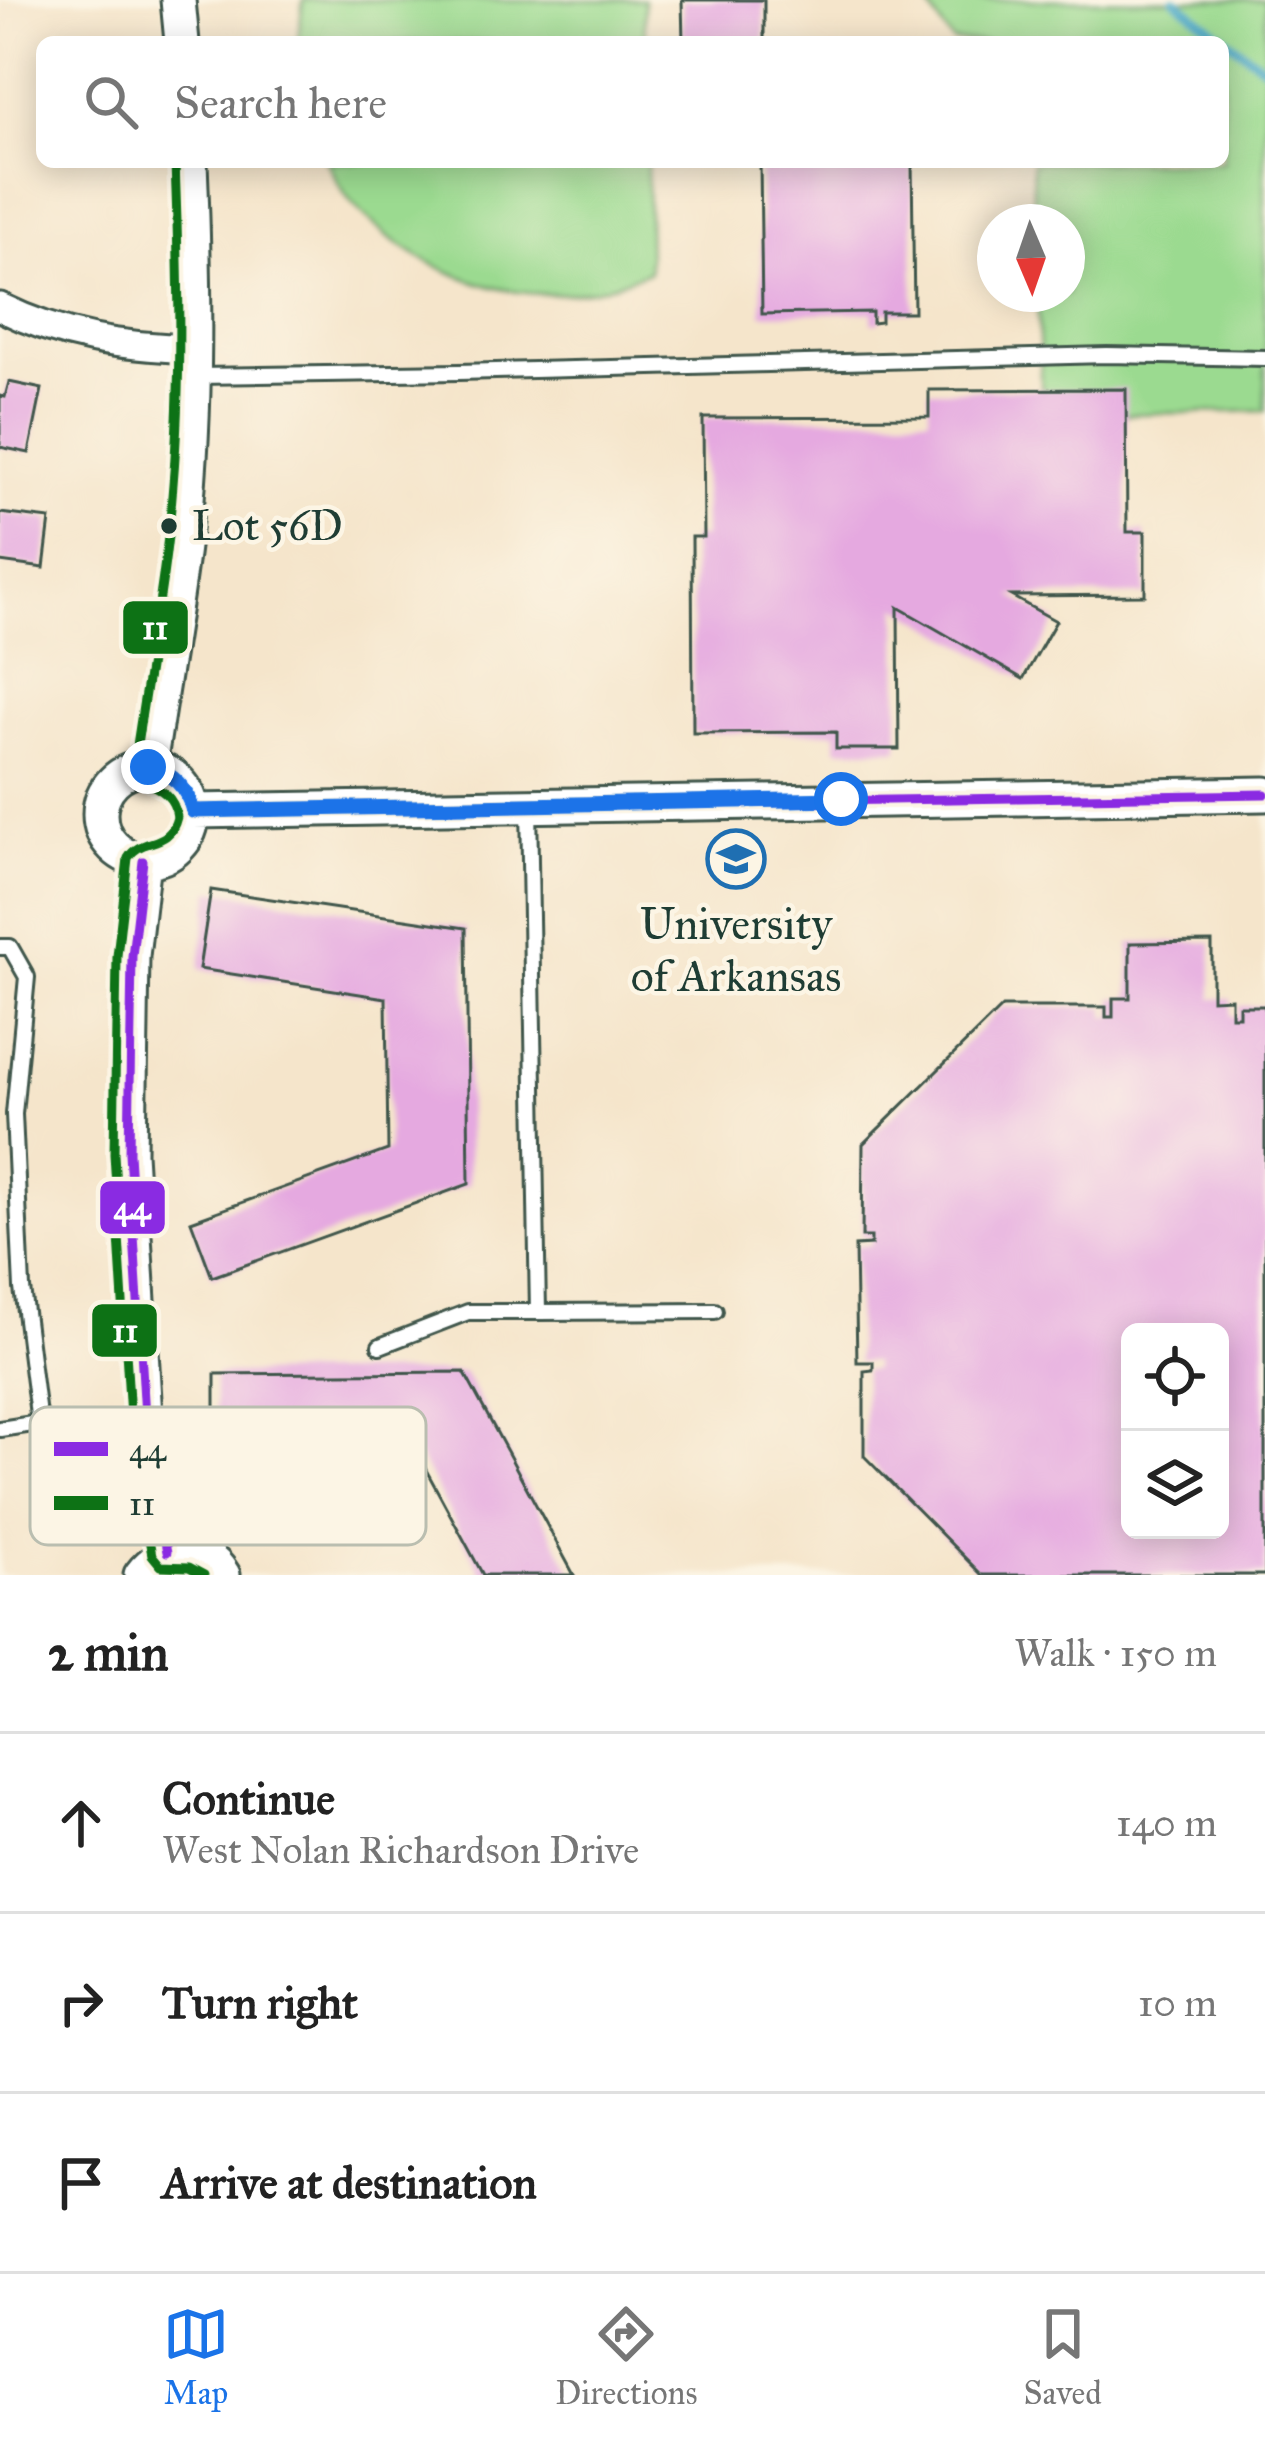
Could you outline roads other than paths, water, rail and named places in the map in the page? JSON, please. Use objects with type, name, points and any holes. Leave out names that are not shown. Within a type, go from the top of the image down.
[{"type":"street","points":[[178,0],[181,36]]},
{"type":"street","points":[[148,767],[184,528],[194,266],[190,168]]},
{"type":"street","points":[[0,308],[48,329],[146,347],[192,362]]},
{"type":"street","points":[[148,767],[179,781],[193,811],[183,842],[156,860],[123,855],[107,841],[99,821],[101,801],[111,782],[128,771],[148,767]]},
{"type":"street","points":[[193,811],[1265,794]]},
{"type":"street","points":[[143,861],[132,956],[129,1153],[144,1407]]},
{"type":"street","points":[[166,1545],[167,1552]]},
{"type":"street","points":[[141,1575],[167,1552],[185,1550],[203,1554],[224,1575]]},
{"type":"lane","points":[[192,362],[459,372],[1107,355],[1265,358]]},
{"type":"lane","points":[[529,806],[538,1312]]},
{"type":"lane","points":[[0,946],[10,947],[27,977],[14,1114],[22,1288],[37,1407]]},
{"type":"lane","points":[[380,1346],[468,1312],[715,1311]]},
{"type":"lane","points":[[0,1429],[30,1424]]},
{"type":"waterway","points":[[1175,0],[1223,36]]},
{"type":"waterway","points":[[1229,41],[1265,68]]},
{"type":"place","name":"Lot 56D","points":[[169,526]]},
{"type":"place","name":"University of Arkansas","points":[[736,859]]}]
